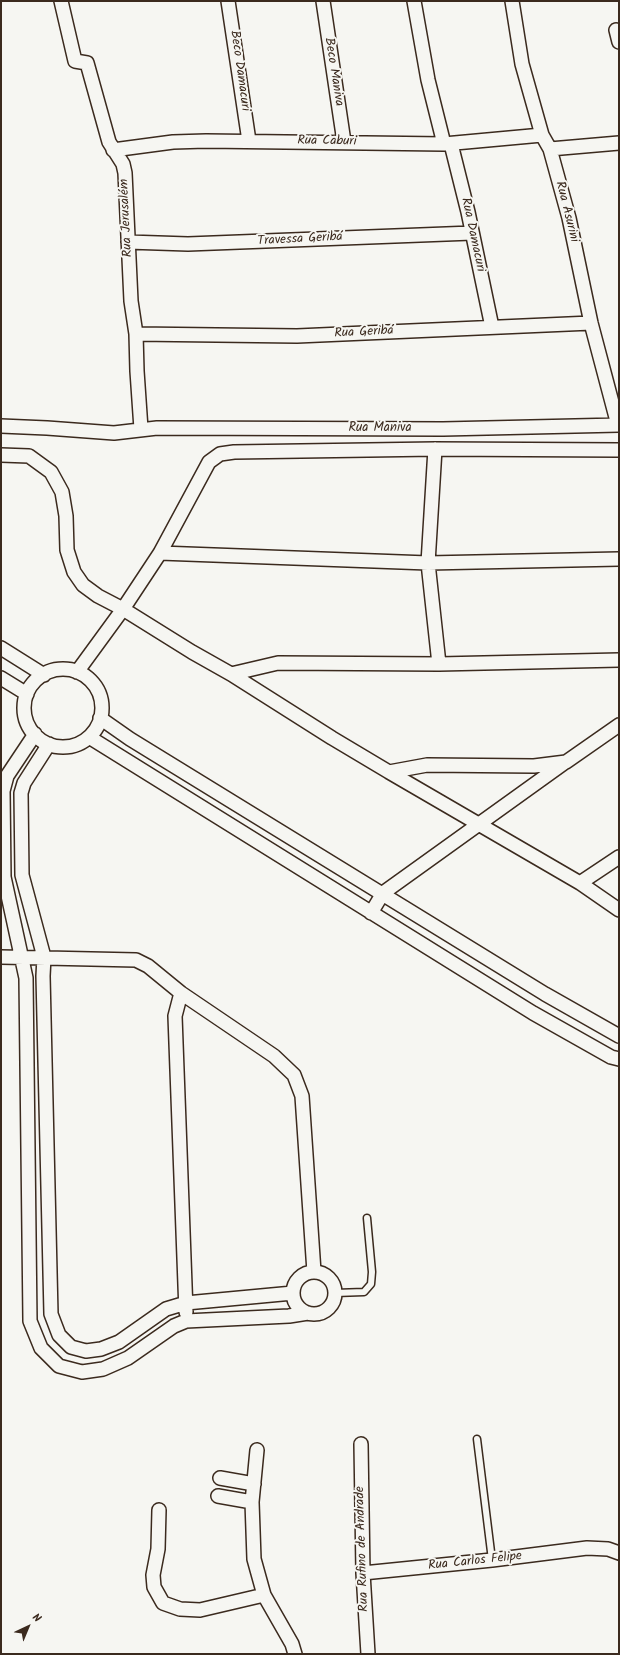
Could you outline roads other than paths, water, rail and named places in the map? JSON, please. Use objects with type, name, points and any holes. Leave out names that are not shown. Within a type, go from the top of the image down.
[{"type":"street","name":"Rua Jerusalém","points":[[62,1],[74,61],[87,63],[109,142],[123,164],[125,172],[131,301],[136,334],[141,430]]},
{"type":"street","name":"Beco Damacuri","points":[[228,1],[249,141]]},
{"type":"street","name":"Beco Maniva","points":[[323,1],[344,142]]},
{"type":"street","name":"Rua Damacuri","points":[[414,1],[428,80],[448,144],[472,234],[492,328]]},
{"type":"street","name":"Rua Asurini","points":[[512,1],[522,64],[542,135],[550,149],[569,218],[591,323],[618,425]]},
{"type":"street","name":"Rua Caburi","points":[[113,150],[173,142],[249,141],[448,144],[542,135]]},
{"type":"street","points":[[550,149],[619,143]]},
{"type":"street","name":"Travessa Geribá","points":[[128,242],[188,244],[472,234]]},
{"type":"street","name":"Rua Geribá","points":[[136,334],[297,336],[591,323]]},
{"type":"street","name":"Rua Maniva","points":[[1,426],[114,433],[156,428],[443,429],[618,425]]},
{"type":"street","points":[[77,672],[123,609],[160,553],[209,462],[220,454],[241,452],[435,449],[619,450]]},
{"type":"street","points":[[435,449],[428,563],[439,664]]},
{"type":"street","points":[[1,455],[29,456],[51,472],[62,492],[66,516],[67,550],[74,572],[83,585],[98,596],[123,609],[192,652],[231,674],[332,738],[580,883],[619,910]]},
{"type":"street","points":[[160,553],[428,563],[619,559]]},
{"type":"street","points":[[1,648],[44,675]]},
{"type":"street","points":[[231,674],[278,663],[439,664],[619,660]]},
{"type":"street","points":[[60,670],[77,672],[92,682],[97,689],[102,706],[100,718],[95,730],[89,737],[74,745],[66,747],[49,744],[34,734],[26,719],[24,711],[27,694],[34,683],[44,675],[60,670]]},
{"type":"street","points":[[1,678],[27,694]]},
{"type":"street","points":[[100,718],[130,739],[383,893],[545,994],[619,1036]]},
{"type":"street","points":[[371,913],[383,893],[619,725]]},
{"type":"street","points":[[34,734],[7,776],[3,791],[4,877],[26,978],[30,1321],[41,1348],[59,1366],[82,1372],[103,1369],[128,1358],[174,1326],[186,1322],[289,1316],[308,1313],[314,1314],[326,1310],[334,1300],[335,1293],[334,1286],[326,1276],[314,1272],[301,1276],[297,1281],[293,1293],[297,1305],[308,1313]]},
{"type":"street","points":[[89,737],[533,1014],[611,1057],[619,1059]]},
{"type":"street","points":[[49,744],[24,783],[21,793],[22,875],[44,957],[51,1314],[59,1335],[71,1347],[86,1351],[101,1349],[119,1342],[166,1309],[186,1303],[293,1293]]},
{"type":"street","points":[[389,772],[427,765],[534,766],[566,762]]},
{"type":"street","points":[[580,883],[619,858]]},
{"type":"street","points":[[1,957],[136,960],[148,966],[181,993],[274,1056],[294,1075],[302,1096],[314,1272]]},
{"type":"street","points":[[181,993],[175,1016],[186,1322]]},
{"type":"street","points":[[533,1014],[545,994]]},
{"type":"street","name":"Rua Rufino de Andrade","points":[[361,1444],[363,1573],[368,1654]]},
{"type":"street","points":[[257,1450],[252,1502],[254,1559],[264,1595],[292,1644],[296,1654]]},
{"type":"street","points":[[220,1478],[254,1484]]},
{"type":"street","points":[[218,1496],[252,1502]]},
{"type":"street","points":[[159,1510],[158,1549],[153,1575],[154,1587],[163,1603],[180,1610],[200,1610],[264,1595]]},
{"type":"street","name":"Rua Carlos Felipe","points":[[363,1573],[492,1560],[587,1548],[608,1549],[619,1553]]},
{"type":"lane","points":[[335,1293],[364,1292],[371,1284],[372,1272],[368,1218]]},
{"type":"lane","points":[[477,1439],[492,1560]]}]
